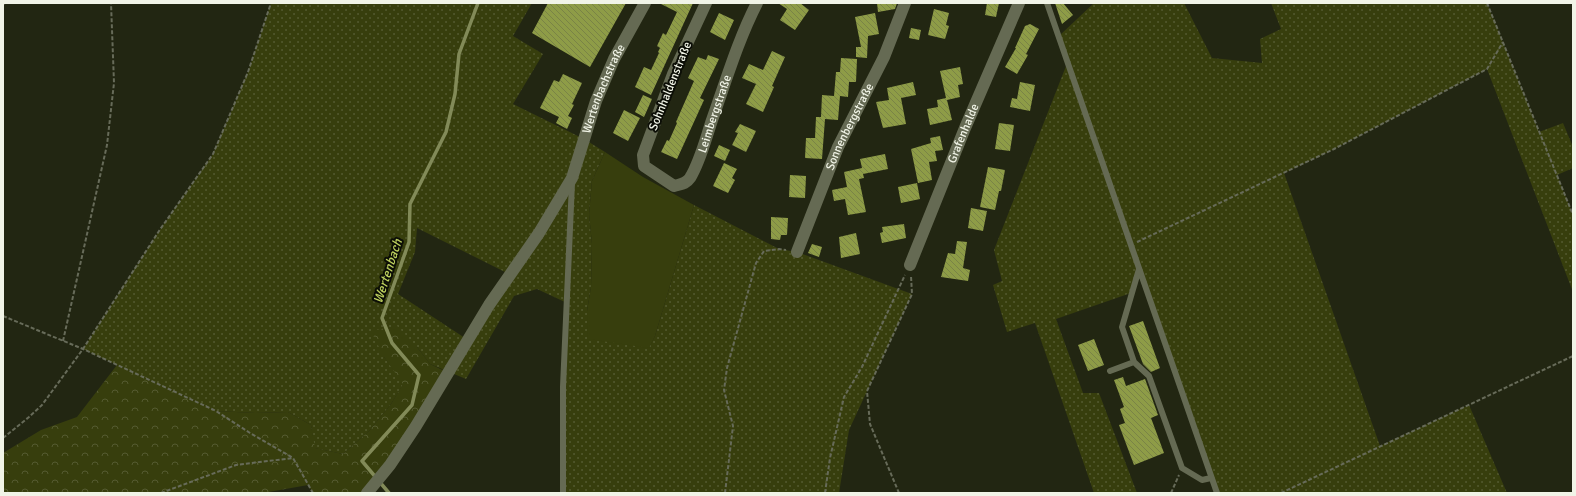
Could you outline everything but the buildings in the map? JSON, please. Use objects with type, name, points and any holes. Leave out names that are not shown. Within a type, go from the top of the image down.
[{"type":"street","name":"Wertenbachstraße","points":[[367,493],[390,465],[441,386],[490,305],[539,233],[572,178],[596,101],[614,59],[645,3]]},
{"type":"street","name":"Sohnhaldenstraße","points":[[647,169],[644,166],[643,155],[673,74],[706,3]]},
{"type":"street","name":"Leimbergstraße","points":[[647,169],[674,186],[684,184],[690,178],[702,151],[732,61],[757,3]]},
{"type":"street","name":"Sonnenbergstraße","points":[[797,252],[838,147],[884,57],[905,3]]},
{"type":"street","name":"Grafenhalde","points":[[910,265],[965,128],[1019,3]]},
{"type":"lane","points":[[1047,3],[1217,493]]},
{"type":"lane","points":[[563,493],[563,387],[572,178]]},
{"type":"lane","points":[[1139,269],[1122,327],[1134,362],[1149,376],[1182,468],[1202,480],[1211,478]]},
{"type":"lane","points":[[1110,371],[1134,362]]},
{"type":"path","points":[[63,341],[107,145],[114,83],[111,3]]},
{"type":"path","points":[[3,438],[42,405],[83,349],[159,231],[213,154],[248,72],[271,3]]},
{"type":"path","points":[[1487,3],[1573,215]]},
{"type":"path","points":[[1131,245],[1334,149],[1487,69],[1503,42]]},
{"type":"path","points":[[725,493],[733,426],[724,390],[727,368],[756,263],[764,251],[779,249],[797,252]]},
{"type":"path","points":[[825,493],[830,458],[844,397],[862,366],[910,265]]},
{"type":"path","points":[[899,493],[870,424],[867,391],[912,294],[910,265]]},
{"type":"path","points":[[3,316],[83,349],[216,411],[293,458],[313,493]]},
{"type":"path","points":[[1281,493],[1573,356]]},
{"type":"path","points":[[161,493],[236,465],[293,458]]},
{"type":"path","points":[[1171,493],[1182,468]]},
{"type":"green space","points":[[271,3],[532,3],[513,36],[543,54],[513,104],[584,139],[605,152],[592,181],[589,214],[592,244],[591,287],[587,311],[649,347],[655,336],[694,205],[779,249],[797,252],[912,294],[849,430],[839,493],[563,493],[567,303],[537,289],[514,296],[466,379],[430,364],[417,347],[384,357],[404,383],[391,404],[370,430],[343,454],[314,448],[311,425],[288,412],[255,413],[216,411],[83,349],[159,231],[213,154],[248,72]],"holes":[[[417,228],[511,275],[468,340],[398,294],[415,252]]]},
{"type":"green space","points":[[1094,3],[1184,3],[1212,58],[1262,63],[1260,39],[1281,29],[1271,3],[1487,3],[1539,132],[1563,123],[1573,147],[1573,168],[1557,175],[1573,215],[1573,292],[1487,69],[1334,149],[1284,173],[1380,446],[1469,405],[1507,493],[1217,493],[1140,270],[1131,293],[1056,319],[1083,393],[1099,393],[1137,493],[1094,493],[1035,323],[1007,332],[993,285],[1002,281],[994,250],[1068,61],[1059,36]]},
{"type":"green space","points":[[605,152],[643,177],[694,205],[655,336],[649,348],[588,339],[587,311],[591,287],[592,244],[589,214],[592,181]]},
{"type":"green space","points":[[397,326],[417,347],[430,364],[449,373],[367,493],[313,493],[308,485],[263,493],[3,493],[3,453],[41,430],[77,417],[117,365],[216,411],[255,413],[288,412],[311,425],[315,448],[343,454],[370,430],[391,404],[403,384],[384,357],[371,331]]},
{"type":"waterway","name":"Wertenbach","points":[[389,493],[362,461],[412,405],[419,375],[392,343],[382,318],[409,242],[410,204],[446,132],[455,94],[459,54],[478,3]]}]
